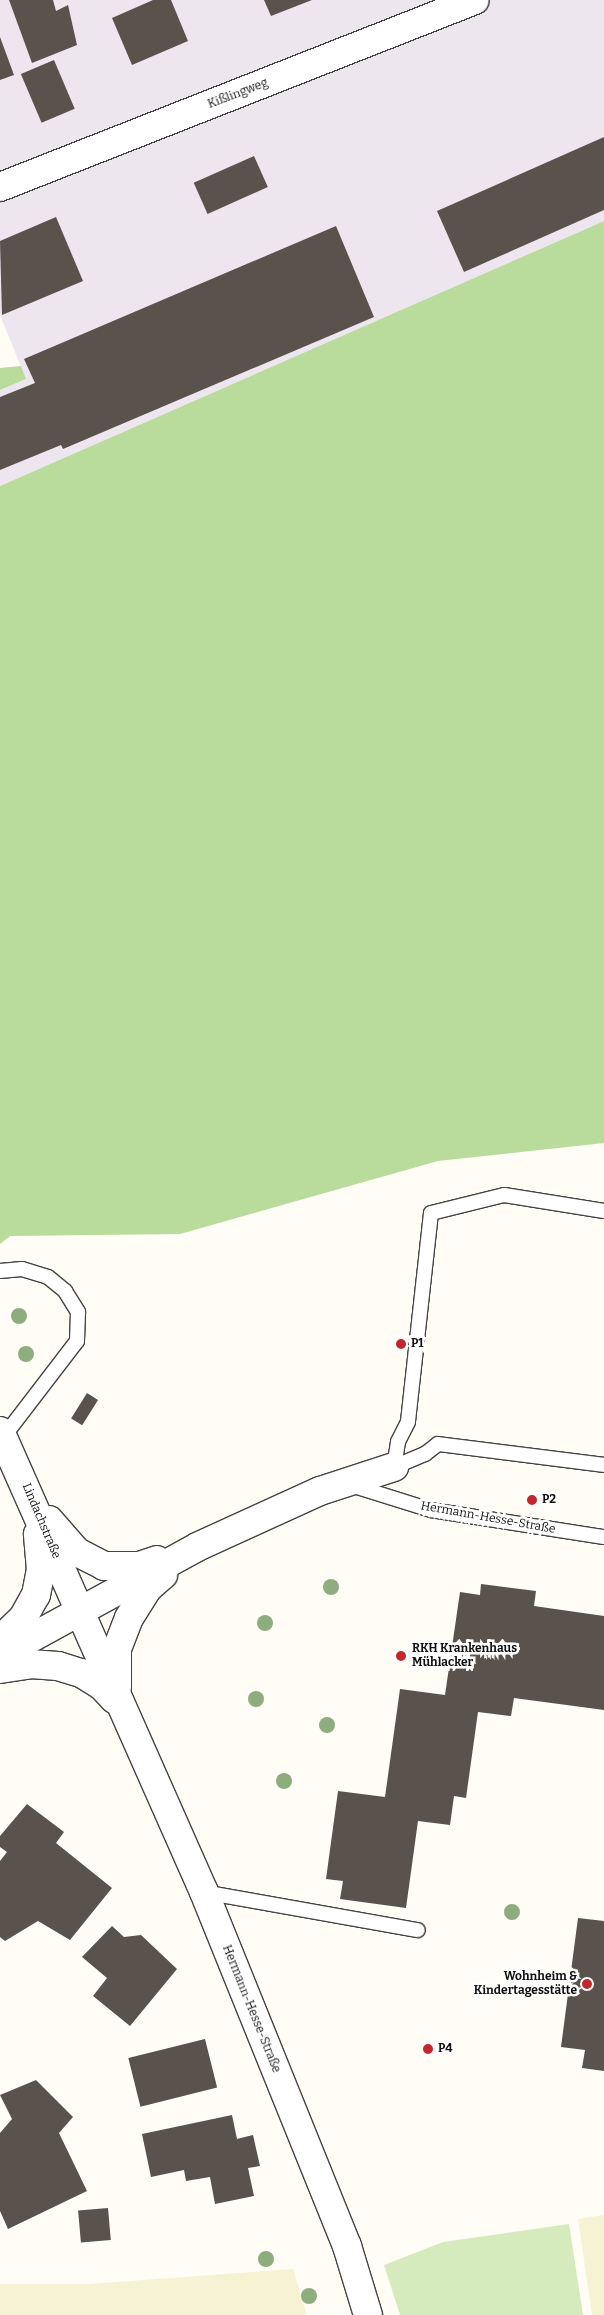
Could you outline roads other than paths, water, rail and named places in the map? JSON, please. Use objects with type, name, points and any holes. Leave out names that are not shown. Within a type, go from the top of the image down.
[{"type":"street","name":"Kißlingweg","points":[[0,187],[475,0]]},
{"type":"street","name":"Lindachstraße","points":[[2,1433],[80,1613]]},
{"type":"street","name":"Hermann-Hesse-Straße","points":[[0,1655],[80,1613],[197,1547],[345,1483],[394,1467]]},
{"type":"street","points":[[29,1493],[77,1552],[104,1566],[139,1566],[197,1547]]},
{"type":"street","points":[[0,1640],[23,1618],[38,1586],[39,1540],[29,1493]]},
{"type":"street","name":"Hermann-Hesse-Straße","points":[[121,1708],[115,1677],[117,1648],[129,1618],[148,1588],[197,1547]]},
{"type":"street","name":"Hermann-Hesse-Straße","points":[[80,1613],[204,1892],[347,2246],[368,2315]]},
{"type":"street","name":"Hermann-Hesse-Straße","points":[[0,1669],[30,1664],[58,1666],[81,1673],[102,1686],[121,1708]]},
{"type":"lane","points":[[394,1467],[398,1442],[408,1422],[431,1213],[504,1195],[604,1211]]},
{"type":"lane","points":[[0,1271],[22,1269],[48,1277],[65,1291],[78,1312],[77,1341],[2,1433]]},
{"type":"lane","points":[[394,1467],[425,1454],[438,1444],[604,1465]]},
{"type":"lane","name":"Hermann-Hesse-Straße","points":[[345,1483],[431,1510],[604,1537]]},
{"type":"lane","points":[[204,1892],[418,1930]]},
{"type":"place","name":"P1","points":[[401,1344]]},
{"type":"place","name":"P2","points":[[532,1500]]},
{"type":"place","name":"RKH Krankenhaus Mühlacker","points":[[401,1656]]},
{"type":"place","name":"Wohnheim & Kindertagesstätte","points":[[587,1984]]},
{"type":"place","name":"P4","points":[[428,2049]]}]
